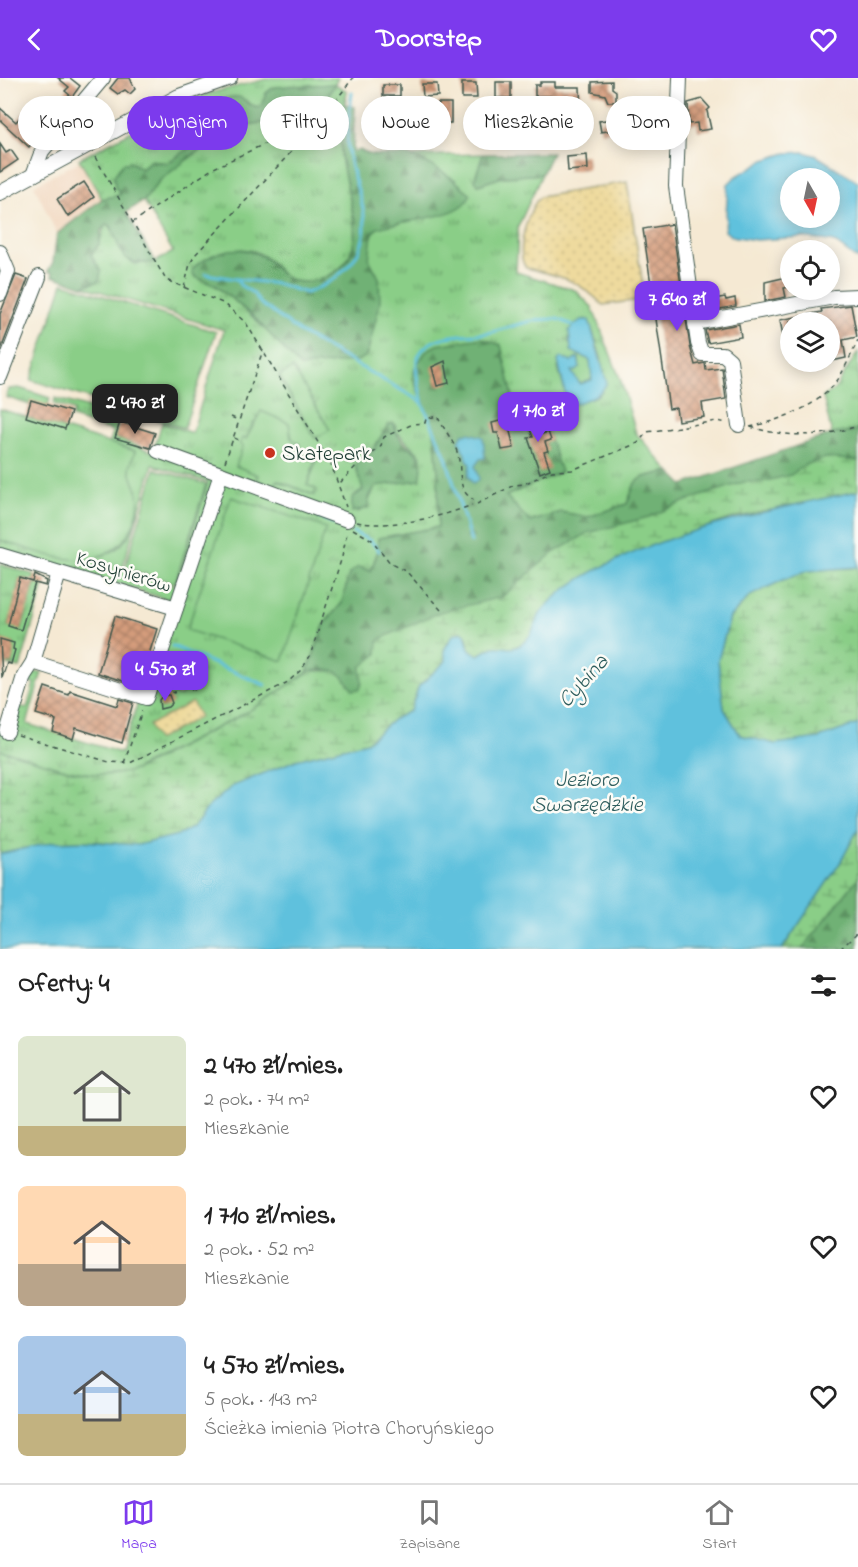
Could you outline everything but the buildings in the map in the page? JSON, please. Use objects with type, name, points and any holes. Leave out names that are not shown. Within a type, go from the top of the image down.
[{"type":"street","points":[[33,175],[42,151],[103,78]]},
{"type":"street","points":[[115,131],[188,92],[230,78]]},
{"type":"street","points":[[680,78],[676,186],[698,343],[702,354],[723,354],[730,360],[744,426]]},
{"type":"street","points":[[0,193],[79,150]]},
{"type":"street","points":[[0,252],[8,271],[0,294]]},
{"type":"street","points":[[0,377],[39,277]]},
{"type":"street","points":[[695,323],[834,297],[858,296]]},
{"type":"street","points":[[158,451],[347,523]]},
{"type":"street","points":[[33,662],[148,692],[221,474]]},
{"type":"street","name":"Kosynierów","points":[[0,555],[176,608]]},
{"type":"street","name":"Kosynierów","points":[[7,732],[24,676],[33,662],[59,573]]},
{"type":"path","points":[[340,96],[353,78]]},
{"type":"path","points":[[132,223],[212,169],[260,147]]},
{"type":"path","points":[[7,732],[109,762],[124,764],[140,760],[288,682],[302,669],[321,621],[342,557],[347,523],[339,484],[331,464],[246,323],[231,308],[184,289],[163,277],[91,150]]},
{"type":"path","points":[[184,289],[190,264],[195,255],[293,150]]},
{"type":"path","points":[[744,426],[780,418],[811,403],[827,392],[838,378],[858,340]]},
{"type":"path","points":[[221,474],[263,350]]},
{"type":"path","points":[[339,484],[360,462],[380,448],[384,438],[413,423],[425,423],[426,419],[437,416],[457,451],[461,487],[466,496],[474,500]]},
{"type":"path","points":[[231,417],[239,420]]},
{"type":"path","points":[[477,504],[514,484],[524,484],[552,471],[572,470],[638,443],[647,432],[717,421],[768,433],[804,435],[858,426]]},
{"type":"path","points":[[233,438],[241,441]]},
{"type":"path","points":[[347,523],[383,525],[455,511],[472,505]]},
{"type":"path","points":[[347,523],[372,540],[391,564],[407,572],[441,610]]},
{"type":"path","points":[[124,764],[148,692],[174,693],[177,684],[197,691]]},
{"type":"path","points":[[840,949],[858,933]]},
{"type":"shaded area","points":[[80,161],[102,199],[57,234],[34,185]]},
{"type":"green space","points":[[271,78],[338,78],[335,84],[274,87],[265,96],[260,96],[260,107],[257,108],[248,102],[248,96],[198,96]]},
{"type":"green space","points":[[335,84],[347,91],[346,96],[327,96]]},
{"type":"green space","points":[[335,84],[327,96],[265,96],[274,87]]},
{"type":"green space","points":[[248,103],[257,108],[260,107],[260,123],[248,126]]},
{"type":"green space","points":[[349,105],[355,107],[353,152],[360,150],[372,155],[410,156],[443,172],[470,194],[466,203],[444,214],[376,229],[372,234],[369,259],[379,278],[380,303],[365,357],[357,361],[300,367],[253,316],[215,285],[195,277],[192,271],[198,264],[213,255],[227,250],[256,253],[269,261],[280,274],[300,282],[324,278],[338,270],[351,254],[354,241],[353,212],[341,150],[349,150]]},
{"type":"green space","points":[[260,123],[260,150],[341,150],[354,218],[352,249],[345,262],[333,273],[312,282],[290,280],[262,255],[252,250],[242,249],[222,255],[193,275],[215,286],[240,306],[272,335],[301,367],[377,272],[369,257],[371,239],[376,229],[456,180],[410,156],[483,154],[475,178],[478,185],[502,177],[542,174],[518,227],[516,272],[575,290],[592,307],[621,381],[636,433],[669,471],[644,477],[635,483],[627,504],[588,517],[561,512],[530,522],[506,497],[538,405],[524,407],[514,402],[500,344],[413,378],[434,431],[438,472],[438,527],[378,538],[378,551],[370,572],[362,568],[349,574],[342,603],[325,623],[307,673],[249,711],[130,772],[96,774],[80,772],[0,750],[0,722],[4,723],[19,706],[27,708],[34,683],[27,681],[32,673],[42,672],[27,724],[121,753],[138,702],[149,705],[155,688],[181,696],[187,678],[161,669],[173,601],[0,549],[0,540],[40,552],[82,558],[101,556],[118,548],[130,533],[139,503],[130,469],[135,451],[110,443],[113,431],[72,418],[74,410],[54,404],[55,398],[112,415],[117,424],[115,438],[153,452],[162,423],[192,433],[224,330],[83,286],[99,281],[101,271],[91,256],[99,244],[105,225],[110,226],[123,255],[135,264],[155,262],[173,252],[144,201],[163,176],[201,150],[248,150],[248,126]],"holes":[[[585,319],[590,323],[602,360],[602,391],[597,396],[569,405],[558,368],[564,360],[568,363],[579,359],[579,368],[571,371],[578,384],[589,381],[593,377],[590,360],[575,353],[568,341],[573,326]],[[293,368],[329,430],[315,438],[279,377]],[[253,423],[289,424],[292,439],[299,444],[301,454],[316,463],[307,485],[313,495],[276,480],[274,486],[259,475],[237,466],[243,445],[240,444],[242,438],[246,439]],[[388,425],[395,425],[397,432],[421,456],[376,486],[365,508],[358,512],[355,495],[363,489],[355,465],[370,455]],[[153,465],[208,482],[176,586],[122,569]]]},
{"type":"green space","points":[[127,134],[127,150],[186,150],[167,163],[149,161],[142,169],[131,162],[120,166],[115,181],[120,195],[102,199],[79,159],[96,150],[115,150],[115,140]]},
{"type":"green space","points":[[186,150],[201,150],[159,181],[144,201],[126,212],[155,262],[144,263],[129,260],[121,251],[111,226],[107,224],[101,230],[99,244],[91,255],[101,271],[99,281],[83,286],[52,276],[53,273],[48,271],[53,262],[57,234],[102,199],[120,195],[120,191],[115,188],[114,176],[123,163],[132,163],[142,169],[152,160],[167,163]]},
{"type":"green space","points":[[552,153],[542,174],[502,177],[478,185],[475,179],[483,154]]},
{"type":"green space","points":[[63,283],[216,332],[184,428],[31,380]]},
{"type":"green space","points":[[482,338],[501,345],[514,402],[524,407],[539,405],[561,472],[506,496],[530,522],[561,512],[588,517],[627,504],[635,483],[644,477],[669,471],[683,485],[832,434],[858,430],[858,461],[826,458],[805,465],[791,475],[762,482],[744,482],[686,501],[649,517],[588,533],[553,553],[502,597],[382,638],[378,642],[377,655],[361,667],[362,685],[358,690],[353,690],[338,675],[329,670],[323,669],[307,673],[325,623],[342,603],[349,574],[358,567],[371,571],[378,551],[378,538],[438,527],[438,472],[434,431],[413,378],[415,367],[427,350],[437,345]]},
{"type":"green space","points":[[858,352],[858,430],[832,434],[823,397],[835,389]]},
{"type":"green space","points":[[293,368],[330,430],[315,438],[279,376]]},
{"type":"green space","points":[[19,388],[50,398],[48,405],[30,405],[6,397],[9,389]]},
{"type":"green space","points":[[0,409],[135,451],[130,469],[138,496],[138,509],[132,527],[122,542],[109,552],[94,558],[78,559],[62,558],[0,540]]},
{"type":"green space","name":"Skatepark","points":[[261,411],[289,423],[291,438],[300,445],[301,454],[315,461],[307,485],[316,489],[314,495],[277,480],[274,486],[257,480],[258,475],[236,466],[243,446],[240,444],[243,438],[246,439]]},
{"type":"green space","points":[[393,423],[401,439],[419,456],[422,469],[420,480],[376,486],[369,497],[368,508],[352,512],[352,498],[363,490],[355,465],[370,455],[388,425]]},
{"type":"green space","points":[[826,458],[858,461],[858,491],[730,519],[651,546],[540,614],[531,635],[523,644],[506,650],[493,647],[478,655],[469,649],[467,636],[450,639],[444,650],[446,661],[419,686],[410,711],[394,719],[367,742],[296,760],[233,786],[209,806],[193,827],[178,835],[138,845],[82,841],[53,842],[0,854],[0,750],[85,773],[120,774],[138,769],[249,711],[310,671],[335,671],[343,676],[353,690],[360,689],[361,667],[377,654],[378,642],[382,638],[440,612],[502,597],[553,553],[588,533],[649,517],[686,501],[744,482],[762,482],[791,475],[805,465]]},
{"type":"green space","points":[[155,469],[206,484],[175,583],[125,568]]},
{"type":"green space","points":[[231,497],[326,528],[283,661],[187,630]]},
{"type":"green space","points":[[0,564],[35,575],[34,580],[20,578],[14,602],[28,607],[35,583],[44,585],[20,668],[6,665],[7,663],[12,664],[14,644],[0,639]],"holes":[[[13,608],[27,613],[21,630],[8,625]]]},
{"type":"green space","points":[[858,567],[858,724],[819,738],[775,745],[740,735],[724,709],[718,660],[730,618],[750,596],[783,580],[807,571]]},
{"type":"green space","points":[[858,829],[858,878],[802,949],[782,949],[840,863]]},
{"type":"green space","points":[[858,878],[858,949],[802,949]]},
{"type":"sand","points":[[627,182],[645,299],[603,305],[585,289],[568,280],[526,268],[522,253],[524,232],[531,211],[540,197]]},
{"type":"sand","points":[[192,702],[200,717],[157,740],[149,725]]},
{"type":"water","points":[[804,152],[817,156],[836,168],[780,168],[780,228],[840,228],[840,171],[858,182],[858,260],[840,246],[840,240],[803,237],[756,240],[731,236],[725,231],[728,184],[735,177],[764,160],[786,153]]},
{"type":"water","points":[[581,320],[589,320],[607,383],[597,395],[573,405],[567,402],[558,361],[561,357],[571,362],[578,357],[580,368],[571,371],[580,384],[592,380],[590,360],[571,351],[569,330]]},
{"type":"water","points":[[469,433],[483,437],[485,458],[480,459],[475,466],[479,479],[473,484],[468,476],[470,465],[459,441],[463,434]]},
{"type":"water","name":"Jezioro Swarzędzkie","points":[[858,491],[858,567],[807,571],[750,596],[730,617],[718,660],[724,709],[740,735],[775,744],[819,738],[858,724],[858,829],[840,863],[782,949],[0,949],[0,854],[53,842],[82,841],[138,845],[178,835],[193,827],[209,806],[233,786],[296,760],[367,742],[394,719],[410,711],[419,686],[446,661],[444,650],[453,635],[465,633],[469,649],[478,655],[494,647],[516,647],[525,642],[539,615],[563,591],[578,580],[634,552],[729,521]]},
{"type":"waterway","points":[[352,93],[347,141],[350,164],[363,208],[365,229],[357,254],[340,274],[306,293],[278,284],[237,279],[240,285],[253,293],[260,303],[301,333],[422,402],[446,457],[471,542]]},
{"type":"waterway","points":[[206,274],[236,279]]},
{"type":"waterway","points":[[422,401],[417,360],[424,348],[439,339],[492,332],[543,319],[557,319],[573,326]]},
{"type":"waterway","points":[[319,517],[339,525]]},
{"type":"waterway","points":[[353,532],[371,541],[379,551]]},
{"type":"waterway","points":[[172,646],[265,685]]},
{"type":"place","name":"Skatepark","points":[[270,453]]},
{"type":"water label","name":"Cybina","points":[[582,680]]}]
